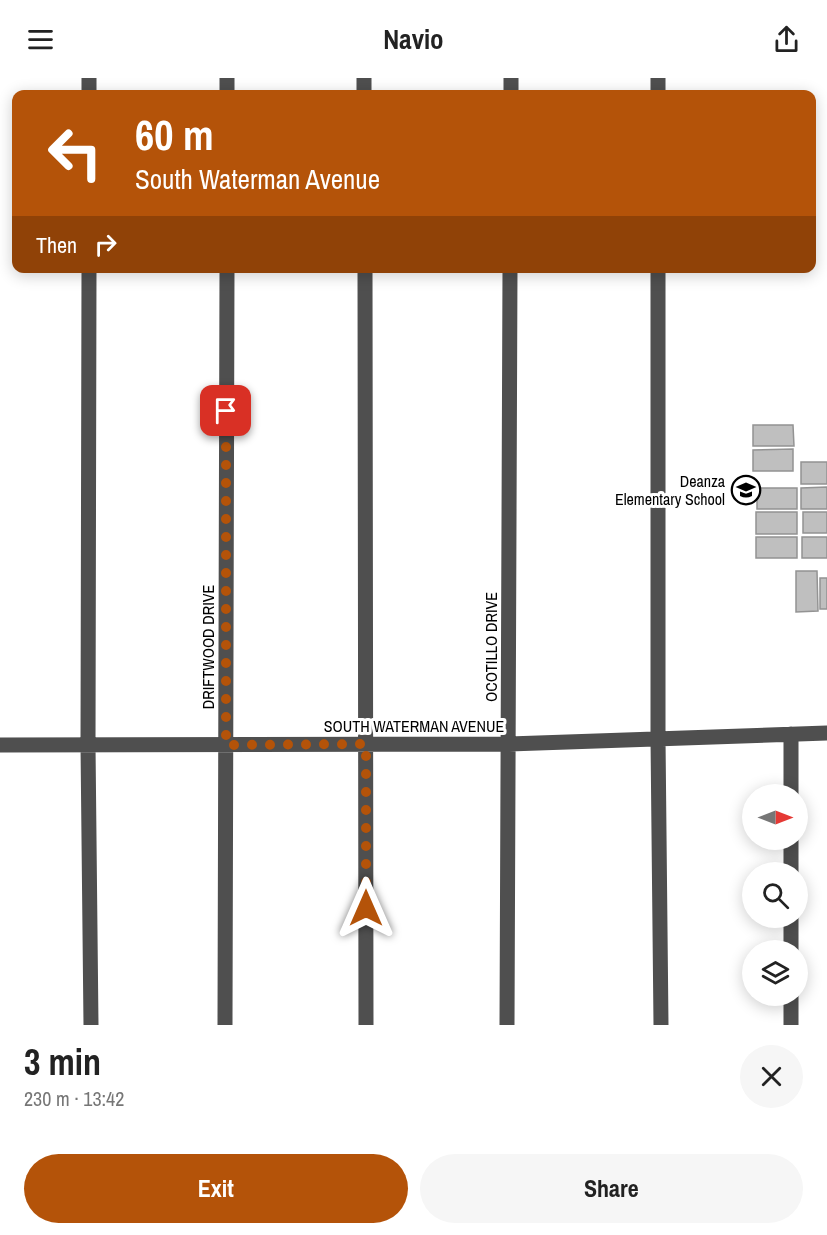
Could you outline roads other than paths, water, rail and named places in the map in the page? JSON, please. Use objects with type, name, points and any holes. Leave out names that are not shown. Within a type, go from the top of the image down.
[{"type":"street","points":[[89,273],[88,745],[91,1025]]},
{"type":"street","name":"DRIFTWOOD DRIVE","points":[[225,1025],[227,273]]},
{"type":"street","points":[[365,273],[366,1025]]},
{"type":"street","name":"OCOTILLO DRIVE","points":[[507,1025],[510,273]]},
{"type":"street","points":[[658,273],[658,738],[661,1025]]},
{"type":"street","name":"SOUTH WATERMAN AVENUE","points":[[0,746],[509,744],[827,733]]},
{"type":"street","points":[[791,734],[791,784]]},
{"type":"street","points":[[791,1006],[791,1025]]},
{"type":"place","name":"Deanza Elementary School","points":[[746,490]]}]
